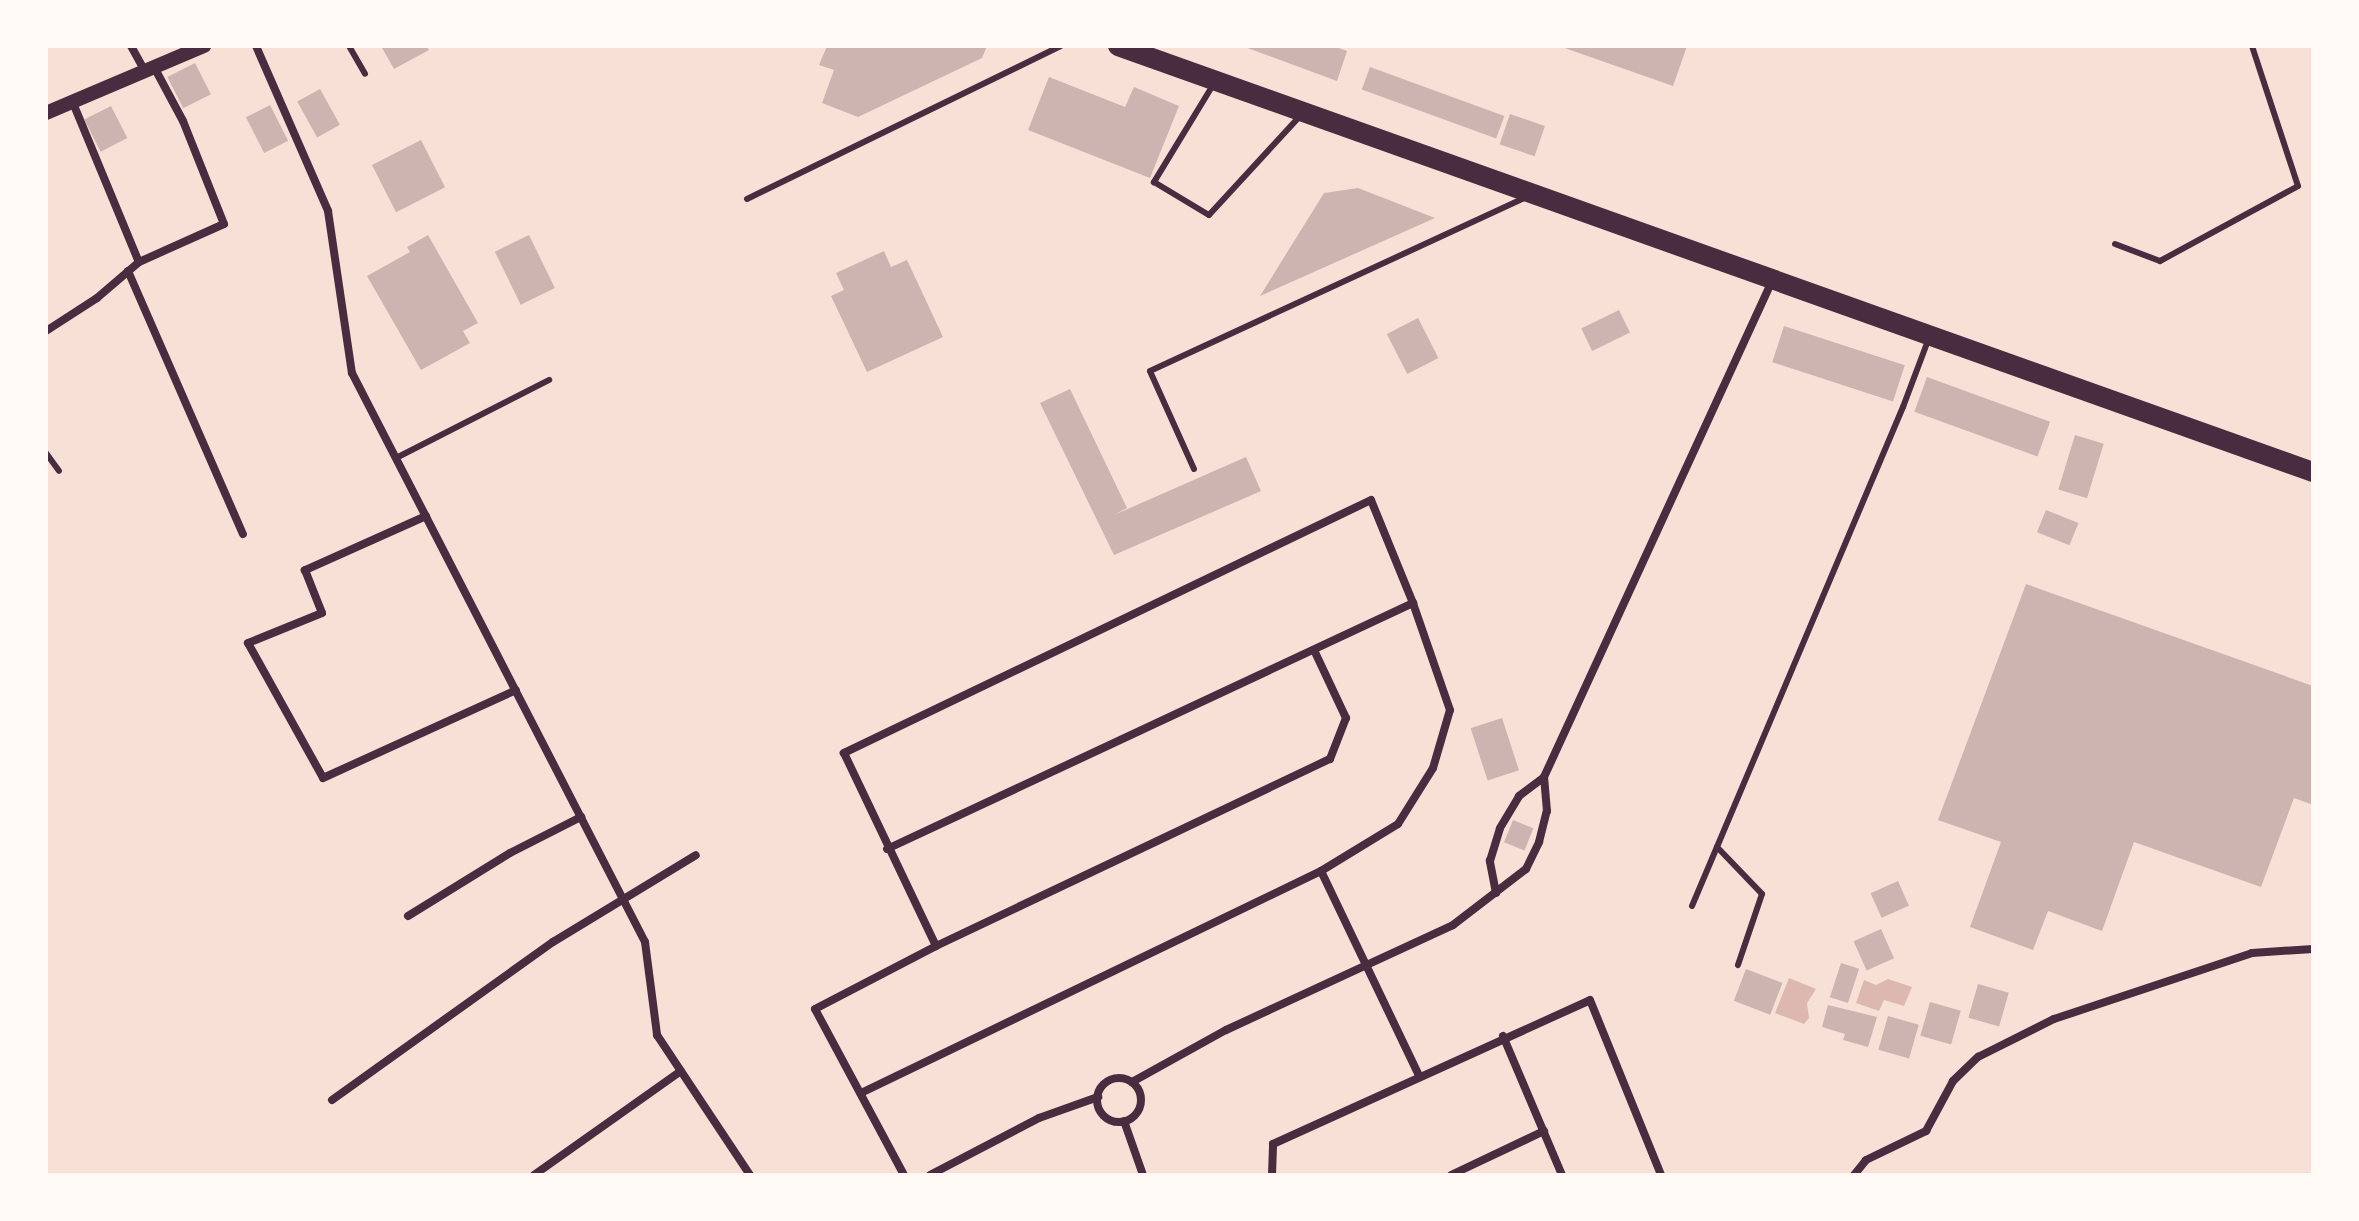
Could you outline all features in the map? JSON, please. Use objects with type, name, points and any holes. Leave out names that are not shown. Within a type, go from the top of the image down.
[{"type":"highway","points":[[1118,46],[2313,472]]},
{"type":"street","points":[[46,331],[97,298],[139,262],[224,224],[183,121],[150,69],[131,46]]},
{"type":"street","points":[[46,113],[204,46]]},
{"type":"street","points":[[256,46],[328,211],[352,373],[645,942],[657,1035],[750,1175]]},
{"type":"street","points":[[73,103],[139,262]]},
{"type":"street","points":[[128,271],[243,534]]},
{"type":"street","points":[[1496,893],[1490,861],[1500,828],[1519,796],[1544,777],[1772,281]]},
{"type":"street","points":[[861,1093],[1321,871],[1398,824],[1433,768],[1450,710],[1413,603],[1371,500],[844,753],[887,849],[936,946]]},
{"type":"street","points":[[426,516],[305,570],[322,613],[248,643],[323,778],[516,690]]},
{"type":"street","points":[[887,849],[1413,603]]},
{"type":"street","points":[[904,1175],[815,1009],[936,946],[1330,759],[1346,718],[1314,650]]},
{"type":"street","points":[[930,1175],[1039,1118],[1098,1097],[1110,1080],[1132,1082],[1214,1036],[1453,925],[1526,869],[1539,842],[1547,811],[1544,777]]},
{"type":"street","points":[[408,916],[510,853],[581,817]]},
{"type":"street","points":[[332,1100],[553,942],[696,855]]},
{"type":"street","points":[[1321,871],[1419,1076]]},
{"type":"street","points":[[1854,1175],[1866,1160],[1926,1131],[1953,1081],[1978,1057],[2041,1025],[2252,953],[2313,949]]},
{"type":"street","points":[[1272,1175],[1273,1144],[1503,1036],[1590,1000],[1661,1175]]},
{"type":"street","points":[[1503,1036],[1562,1175]]},
{"type":"street","points":[[534,1175],[681,1071]]},
{"type":"street","points":[[1098,1097],[1105,1116],[1124,1121],[1138,1112],[1141,1104],[1138,1088],[1132,1082]]},
{"type":"street","points":[[1124,1121],[1143,1175]]},
{"type":"street","points":[[1451,1175],[1544,1131]]},
{"type":"lane","points":[[349,46],[365,74]]},
{"type":"lane","points":[[747,199],[1061,46]]},
{"type":"lane","points":[[2115,244],[2160,261],[2298,186],[2252,46]]},
{"type":"lane","points":[[1216,82],[1154,182],[1209,215],[1303,113]]},
{"type":"lane","points":[[1194,469],[1150,371],[1532,195]]},
{"type":"lane","points":[[1692,906],[1903,407],[1929,336]]},
{"type":"lane","points":[[396,458],[549,380]]},
{"type":"lane","points":[[46,453],[59,471]]},
{"type":"lane","points":[[1717,847],[1762,894],[1738,965]]},
{"type":"shaded area","points":[[1789,978],[1816,989],[1807,1003],[1809,1018],[1804,1024],[1775,1013]]},
{"type":"shaded area","points":[[1888,979],[1912,987],[1904,1006],[1884,1000],[1879,1011],[1856,1003],[1864,980],[1876,985]]},
{"type":"building","points":[[381,46],[426,46],[429,50],[394,69]]},
{"type":"building","points":[[827,46],[987,46],[982,58],[858,117],[822,103],[834,70],[819,65]]},
{"type":"building","points":[[1242,46],[1333,46],[1347,51],[1337,81]]},
{"type":"building","points":[[1559,46],[1687,46],[1673,86]]},
{"type":"building","points":[[195,63],[211,94],[183,108],[167,77]]},
{"type":"building","points":[[1370,67],[1504,116],[1496,138],[1362,90]]},
{"type":"building","points":[[1049,77],[1125,107],[1134,87],[1179,106],[1150,178],[1028,130]]},
{"type":"building","points":[[320,89],[340,125],[317,137],[297,102]]},
{"type":"building","points":[[270,105],[288,141],[264,153],[246,117]]},
{"type":"building","points":[[111,106],[127,138],[101,152],[84,120]]},
{"type":"building","points":[[1510,114],[1545,126],[1535,156],[1500,144]]},
{"type":"building","points":[[421,140],[445,187],[396,212],[372,165]]},
{"type":"building","points":[[1358,188],[1435,218],[1260,296],[1324,193]]},
{"type":"building","points":[[428,235],[478,323],[463,331],[470,343],[421,370],[367,276],[410,252],[407,247]]},
{"type":"building","points":[[529,235],[555,288],[521,305],[495,252]]},
{"type":"building","points":[[884,251],[891,267],[907,260],[943,337],[867,372],[831,296],[844,290],[836,273]]},
{"type":"building","points":[[1619,310],[1630,332],[1592,351],[1581,328]]},
{"type":"building","points":[[1418,318],[1438,358],[1407,374],[1387,334]]},
{"type":"building","points":[[1784,326],[1905,365],[1893,401],[1772,362]]},
{"type":"building","points":[[1927,377],[2050,422],[2037,457],[1914,412]]},
{"type":"building","points":[[1070,389],[1127,508],[1114,515],[1246,457],[1261,491],[1114,555],[1040,403]]},
{"type":"building","points":[[2075,435],[2104,444],[2087,498],[2058,490]]},
{"type":"building","points":[[2046,510],[2078,523],[2069,545],[2037,532]]},
{"type":"building","points":[[2026,584],[2313,686],[2313,805],[2294,798],[2261,887],[2134,842],[2102,931],[2048,911],[2033,950],[1970,927],[2001,842],[1938,820]]},
{"type":"building","points":[[1502,718],[1519,770],[1488,781],[1471,728]]},
{"type":"building","points":[[1513,820],[1533,828],[1524,850],[1504,842]]},
{"type":"building","points":[[1898,881],[1909,906],[1882,918],[1871,893]]},
{"type":"building","points":[[1881,929],[1894,958],[1867,970],[1854,941]]},
{"type":"building","points":[[1841,963],[1859,969],[1848,1003],[1830,997]]},
{"type":"building","points":[[1746,969],[1782,983],[1770,1015],[1734,1001]]},
{"type":"building","points":[[1978,984],[2009,993],[1999,1026],[1968,1018]]},
{"type":"building","points":[[1930,1002],[1961,1011],[1951,1044],[1920,1036]]},
{"type":"building","points":[[1828,1005],[1877,1017],[1868,1047],[1843,1040],[1845,1034],[1822,1027]]},
{"type":"building","points":[[1888,1016],[1919,1025],[1909,1058],[1878,1050]]}]
